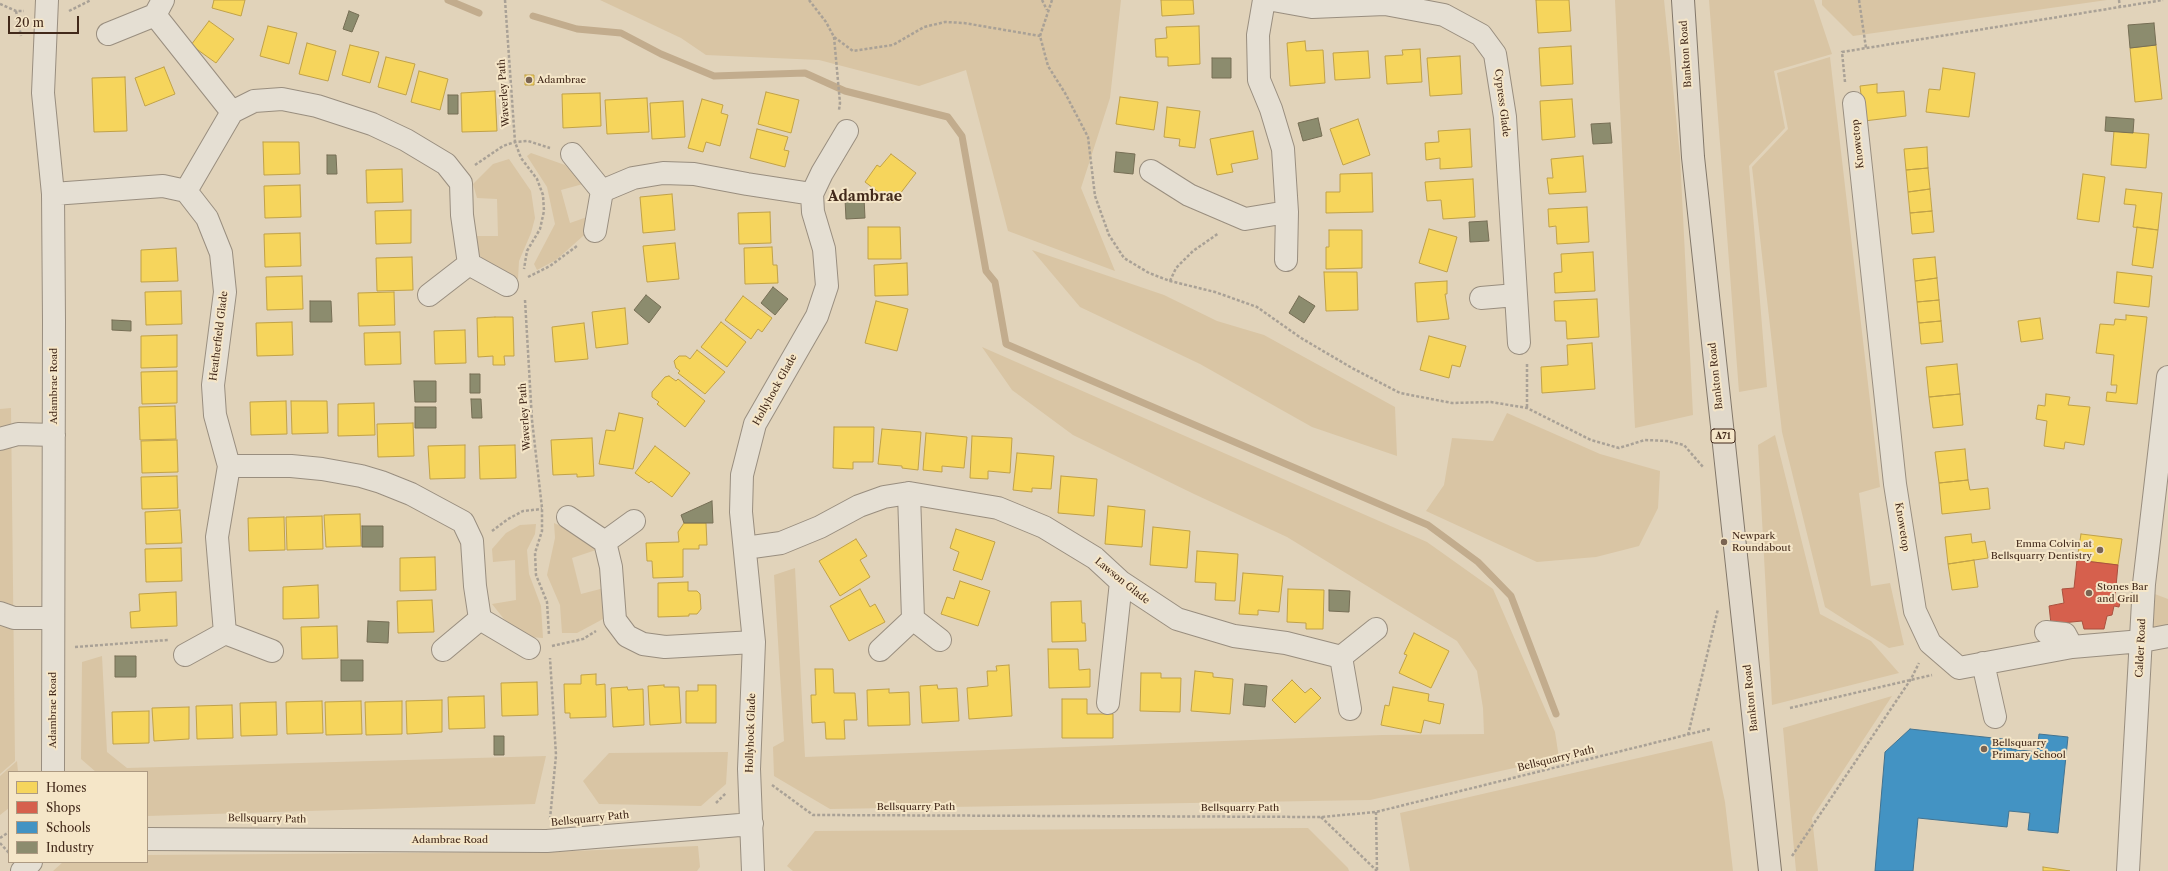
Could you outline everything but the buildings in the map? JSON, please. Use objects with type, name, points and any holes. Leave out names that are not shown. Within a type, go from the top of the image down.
[{"type":"main road","name":"Bankton Road","points":[[1683,0],[1693,157],[1770,871]]},
{"type":"street","name":"Adambrae Road","points":[[46,0],[43,93],[53,194],[53,771]]},
{"type":"street","points":[[1264,0],[1258,35],[1259,80],[1271,109],[1283,149],[1287,212],[1286,260]]},
{"type":"street","name":"Cypress Glade","points":[[1273,0],[1312,7],[1386,4],[1444,15],[1481,35],[1495,54],[1504,98],[1519,343]]},
{"type":"street","points":[[108,34],[159,7],[232,112]]},
{"type":"street","points":[[53,194],[163,186],[186,191],[232,112],[254,102],[282,99],[317,106],[372,124],[406,140],[446,164],[461,183],[462,214],[469,264]]},
{"type":"street","name":"Knowetop","points":[[1854,103],[1855,186],[1895,484],[1915,611],[1930,643],[1959,668],[2072,647],[2142,641],[2168,636]]},
{"type":"street","name":"Hollyhock Glade","points":[[753,871],[749,769],[754,642],[741,512],[742,475],[755,424],[817,316],[827,286],[824,249],[812,212],[812,194],[822,173],[847,131]]},
{"type":"street","points":[[572,154],[602,191],[595,231]]},
{"type":"street","points":[[1150,171],[1189,195],[1245,219],[1287,212]]},
{"type":"street","points":[[602,191],[633,178],[663,173],[694,174],[812,194]]},
{"type":"street","name":"Heatherfield Glade","points":[[186,191],[207,218],[221,253],[225,292],[213,385],[215,415],[229,466],[217,537],[225,633]]},
{"type":"street","points":[[469,264],[515,283]]},
{"type":"street","points":[[429,294],[469,264]]},
{"type":"street","points":[[1481,298],[1516,295]]},
{"type":"street","name":"Calder Road","points":[[2128,871],[2144,584],[2168,377]]},
{"type":"street","points":[[0,438],[18,434],[54,435]]},
{"type":"street","points":[[229,466],[291,466],[322,469],[381,482],[411,494],[463,522],[472,541],[475,586],[480,619]]},
{"type":"street","points":[[880,650],[913,619],[909,492]]},
{"type":"street","name":"Lawson Glade","points":[[745,548],[781,543],[820,527],[858,506],[884,497],[909,492],[1005,510],[1044,527],[1095,558],[1121,582],[1177,620],[1234,636],[1286,643],[1341,657]]},
{"type":"street","points":[[568,517],[605,542],[611,567],[616,620],[627,636],[643,644],[665,647],[754,642]]},
{"type":"street","points":[[605,542],[634,521]]},
{"type":"street","points":[[1108,703],[1121,582]]},
{"type":"street","points":[[0,613],[14,618],[53,618]]},
{"type":"street","points":[[480,619],[539,647]]},
{"type":"street","points":[[443,650],[480,619]]},
{"type":"street","points":[[913,619],[940,640]]},
{"type":"street","points":[[1350,709],[1341,657],[1376,629]]},
{"type":"street","points":[[2046,632],[2065,634],[2072,647]]},
{"type":"street","points":[[185,655],[225,633],[272,651]]},
{"type":"street","points":[[1984,663],[1995,717]]},
{"type":"street","name":"Adambrae Road","points":[[148,839],[547,841],[752,824]]},
{"type":"street","points":[[22,871],[30,863]]},
{"type":"path","name":"Waverley Path","points":[[505,0],[515,142],[521,158],[537,179],[543,195],[540,230],[515,283],[542,508],[542,531],[535,553],[536,575],[547,602],[539,647],[556,755],[547,841]]},
{"type":"path","points":[[809,0],[826,22],[834,37],[836,45],[840,103]]},
{"type":"path","points":[[1042,0],[1047,10]]},
{"type":"path","points":[[1052,0],[1047,10],[1040,36],[1048,66],[1065,93],[1088,137],[1095,196],[1109,235],[1124,258],[1149,273],[1170,281],[1215,292],[1257,307],[1301,338],[1352,368],[1400,393],[1452,403],[1492,402],[1527,408],[1591,440],[1619,448],[1646,440],[1667,441],[1684,445],[1702,466],[1706,474]]},
{"type":"path","points":[[1859,0],[1866,48]]},
{"type":"path","points":[[2120,0],[2120,7]]},
{"type":"path","points":[[1854,103],[1848,103],[1842,52],[2163,0]]},
{"type":"path","points":[[834,37],[853,51],[893,45],[924,27],[945,22],[964,23],[1040,36]]},
{"type":"path","points":[[461,183],[476,164],[503,146],[515,142],[528,141],[572,154]]},
{"type":"path","points":[[1170,281],[1176,268],[1193,251],[1217,234],[1245,219]]},
{"type":"path","points":[[515,283],[550,266],[595,231]]},
{"type":"path","points":[[1519,343],[1527,354],[1527,408]]},
{"type":"path","points":[[472,541],[486,535],[508,519],[523,511],[542,508],[568,517]]},
{"type":"path","points":[[1688,735],[1718,607]]},
{"type":"path","points":[[539,647],[583,640],[616,620]]},
{"type":"path","points":[[53,649],[168,640],[185,655]]},
{"type":"path","points":[[1790,708],[1911,679],[1790,858]]},
{"type":"path","name":"Bellsquarry Path","points":[[749,769],[813,815],[1321,817],[1376,812],[1710,729]]},
{"type":"path","points":[[714,805],[749,769]]},
{"type":"path","points":[[1376,812],[1377,871]]},
{"type":"path","points":[[1321,817],[1377,871]]},
{"type":"path","points":[[0,843],[8,852]]},
{"type":"shaded area","points":[[600,0],[1121,0],[1110,98],[1081,188],[1115,271],[1008,231],[966,70],[919,86],[819,60],[706,55],[681,38]]},
{"type":"shaded area","points":[[1615,0],[1664,0],[1680,156],[1693,415],[1635,428]]},
{"type":"shaded area","points":[[1709,0],[1814,0],[1832,54],[1774,71],[1785,128],[1749,166],[1767,387],[1739,392]]},
{"type":"shaded area","points":[[1822,0],[2107,0],[1853,36],[1822,5]]},
{"type":"shaded area","points":[[1830,57],[1880,487],[1859,493],[1871,586],[1890,583],[1904,645],[1889,648],[1825,607],[1782,432],[1752,167],[1788,129],[1777,73]]},
{"type":"shaded area","points":[[531,153],[565,165],[583,184],[561,190],[570,223],[590,216],[591,229],[556,260],[537,270],[534,264],[555,224],[547,187],[527,156]]},
{"type":"shaded area","points":[[509,159],[531,191],[535,218],[531,233],[519,261],[518,279],[503,277],[479,255],[476,236],[498,236],[497,199],[477,198],[473,184],[493,164]]},
{"type":"shaded area","points":[[1032,250],[1164,295],[1217,321],[1264,335],[1395,407],[1397,456],[1312,427],[1200,364],[1080,307]]},
{"type":"shaded area","points":[[982,347],[1427,542],[1493,589],[1555,732],[1559,758],[1370,800],[830,809],[774,776],[773,747],[784,741],[774,575],[795,568],[805,757],[1382,735],[1484,734],[1483,708],[1477,671],[1457,641],[1287,537],[1073,435],[1012,390]]},
{"type":"shaded area","points":[[11,408],[15,761],[0,774],[0,409]]},
{"type":"shaded area","points":[[1507,413],[1600,454],[1660,471],[1658,508],[1639,546],[1596,557],[1537,562],[1426,511],[1444,485],[1452,438],[1493,441]]},
{"type":"shaded area","points":[[1775,435],[1820,614],[1871,641],[1899,673],[1772,705],[1758,445]]},
{"type":"shaded area","points":[[554,523],[576,533],[596,550],[572,558],[581,594],[608,587],[603,619],[577,633],[562,633],[560,605],[547,575],[555,538]]},
{"type":"shaded area","points":[[536,524],[535,534],[527,550],[529,574],[541,606],[543,638],[530,637],[518,630],[504,619],[492,604],[516,600],[515,560],[493,562],[492,549],[506,533],[520,525]]},
{"type":"shaded area","points":[[2152,593],[2168,599],[2168,627],[2151,630]]},
{"type":"shaded area","points":[[102,656],[107,752],[127,768],[546,756],[535,804],[148,816],[148,771],[95,771],[81,759],[82,662]]},
{"type":"shaded area","points":[[1892,696],[1812,818],[1818,871],[1796,871],[1783,728]]},
{"type":"shaded area","points":[[1712,741],[1725,802],[1733,871],[1410,871],[1400,813]]},
{"type":"shaded area","points":[[728,752],[726,784],[701,806],[599,804],[583,781],[609,753]]},
{"type":"shaded area","points":[[17,761],[18,771],[8,771],[8,809],[0,815],[0,776]]},
{"type":"shaded area","points":[[1308,828],[1348,868],[1349,871],[793,871],[787,866],[815,831]]},
{"type":"shaded area","points":[[698,846],[700,867],[697,871],[53,871],[62,863],[148,863],[148,855],[549,852]]},
{"type":"waterway","points":[[448,0],[479,13]]},
{"type":"waterway","points":[[533,16],[577,29],[621,33],[661,54],[714,76],[805,73],[845,91],[948,117],[962,136],[986,271],[995,282],[1006,344],[1428,525],[1478,562],[1511,596],[1556,714]]},
{"type":"place","name":"Adambrae","points":[[529,80]]},
{"type":"place","name":"Newpark Roundabout","points":[[1724,542]]},
{"type":"place","name":"Emma Colvin at Bellsquarry Dentistry","points":[[2100,550]]},
{"type":"place","name":"Stones Bar and Grill","points":[[2089,593]]},
{"type":"place","name":"Bellsquarry Primary School","points":[[1984,749]]},
{"type":"district","name":"Adambrae","points":[[865,197]]}]
